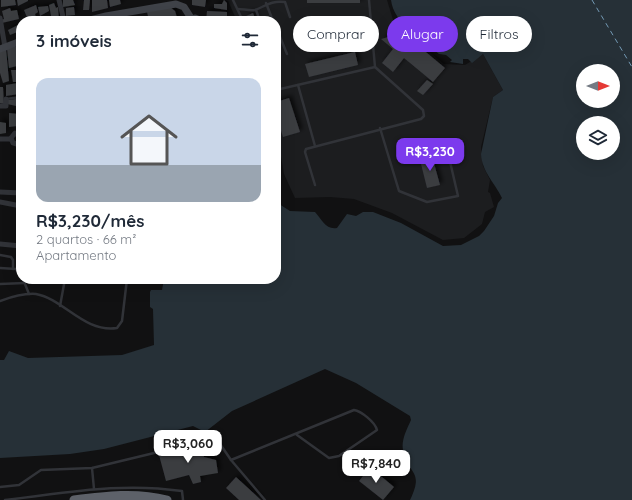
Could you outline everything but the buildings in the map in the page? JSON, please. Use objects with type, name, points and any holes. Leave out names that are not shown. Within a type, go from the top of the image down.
[{"type":"highway","points":[[74,500],[94,493],[124,494],[155,497],[167,500]]},
{"type":"street","points":[[59,0],[63,16]]},
{"type":"street","points":[[116,16],[181,2],[187,10],[188,16]]},
{"type":"street","points":[[0,18],[3,48],[16,43]]},
{"type":"street","points":[[0,106],[6,106],[6,99]]},
{"type":"street","points":[[11,139],[16,133]]},
{"type":"street","points":[[0,139],[11,139],[16,144]]},
{"type":"street","points":[[0,192],[16,193]]},
{"type":"street","points":[[0,202],[16,205]]},
{"type":"street","points":[[0,244],[16,246]]},
{"type":"lane","points":[[233,0],[241,16]]},
{"type":"lane","points":[[238,9],[256,10],[266,2],[278,0],[284,2],[290,17]]},
{"type":"lane","points":[[315,185],[305,152],[306,148],[380,128],[421,119],[424,114],[423,110],[376,67],[369,0]]},
{"type":"lane","points":[[266,2],[271,16]]},
{"type":"lane","points":[[256,10],[258,16]]},
{"type":"lane","points":[[281,39],[287,54]]},
{"type":"lane","points":[[281,89],[376,67]]},
{"type":"lane","points":[[298,85],[315,146]]},
{"type":"lane","points":[[6,99],[16,98]]},
{"type":"lane","points":[[380,128],[399,190],[427,202],[458,196],[445,140]]},
{"type":"lane","points":[[0,255],[11,257],[13,260],[13,269]]},
{"type":"lane","points":[[0,268],[13,269],[16,271]]},
{"type":"lane","points":[[0,284],[16,283]]},
{"type":"lane","points":[[24,284],[29,294]]},
{"type":"lane","points":[[60,306],[64,284]]},
{"type":"lane","points":[[0,301],[29,294],[38,295],[60,306],[80,319],[92,324],[117,328],[122,321],[126,284]]},
{"type":"lane","points":[[231,460],[354,410],[359,411],[376,426],[377,430],[339,456],[332,458],[329,458],[297,434]]},
{"type":"lane","points":[[0,487],[19,484],[41,470],[92,468],[212,439],[218,440],[231,460],[265,500]]},
{"type":"lane","points":[[92,468],[94,493]]},
{"type":"lane","points":[[5,500],[155,487],[182,492],[183,500]]},
{"type":"shaded area","points":[[225,0],[387,0],[392,16],[387,16],[387,52],[429,52],[444,64],[465,65],[483,54],[503,90],[493,97],[481,147],[483,166],[490,180],[488,192],[490,193],[494,207],[485,212],[482,224],[464,238],[443,240],[392,213],[354,199],[330,197],[295,198],[284,174],[281,157],[281,16],[235,16],[228,1]]},
{"type":"shaded area","points":[[391,0],[632,0],[632,500],[410,500],[416,483],[414,473],[405,458],[403,442],[411,420],[410,416],[356,383],[325,369],[232,411],[205,432],[193,426],[104,449],[70,454],[0,458],[0,360],[4,360],[9,351],[28,358],[122,355],[154,345],[153,309],[150,307],[150,292],[151,290],[162,290],[163,284],[281,284],[281,205],[290,211],[315,212],[324,224],[333,228],[337,228],[347,214],[356,216],[363,212],[373,212],[401,223],[443,246],[461,245],[479,236],[494,216],[498,203],[502,198],[486,172],[481,154],[493,97],[503,90],[483,54],[472,63],[468,59],[463,59],[463,64],[450,62],[452,60],[446,55],[436,52],[458,52],[458,16],[396,16]]},
{"type":"ferry route","points":[[592,0],[632,67]]}]
